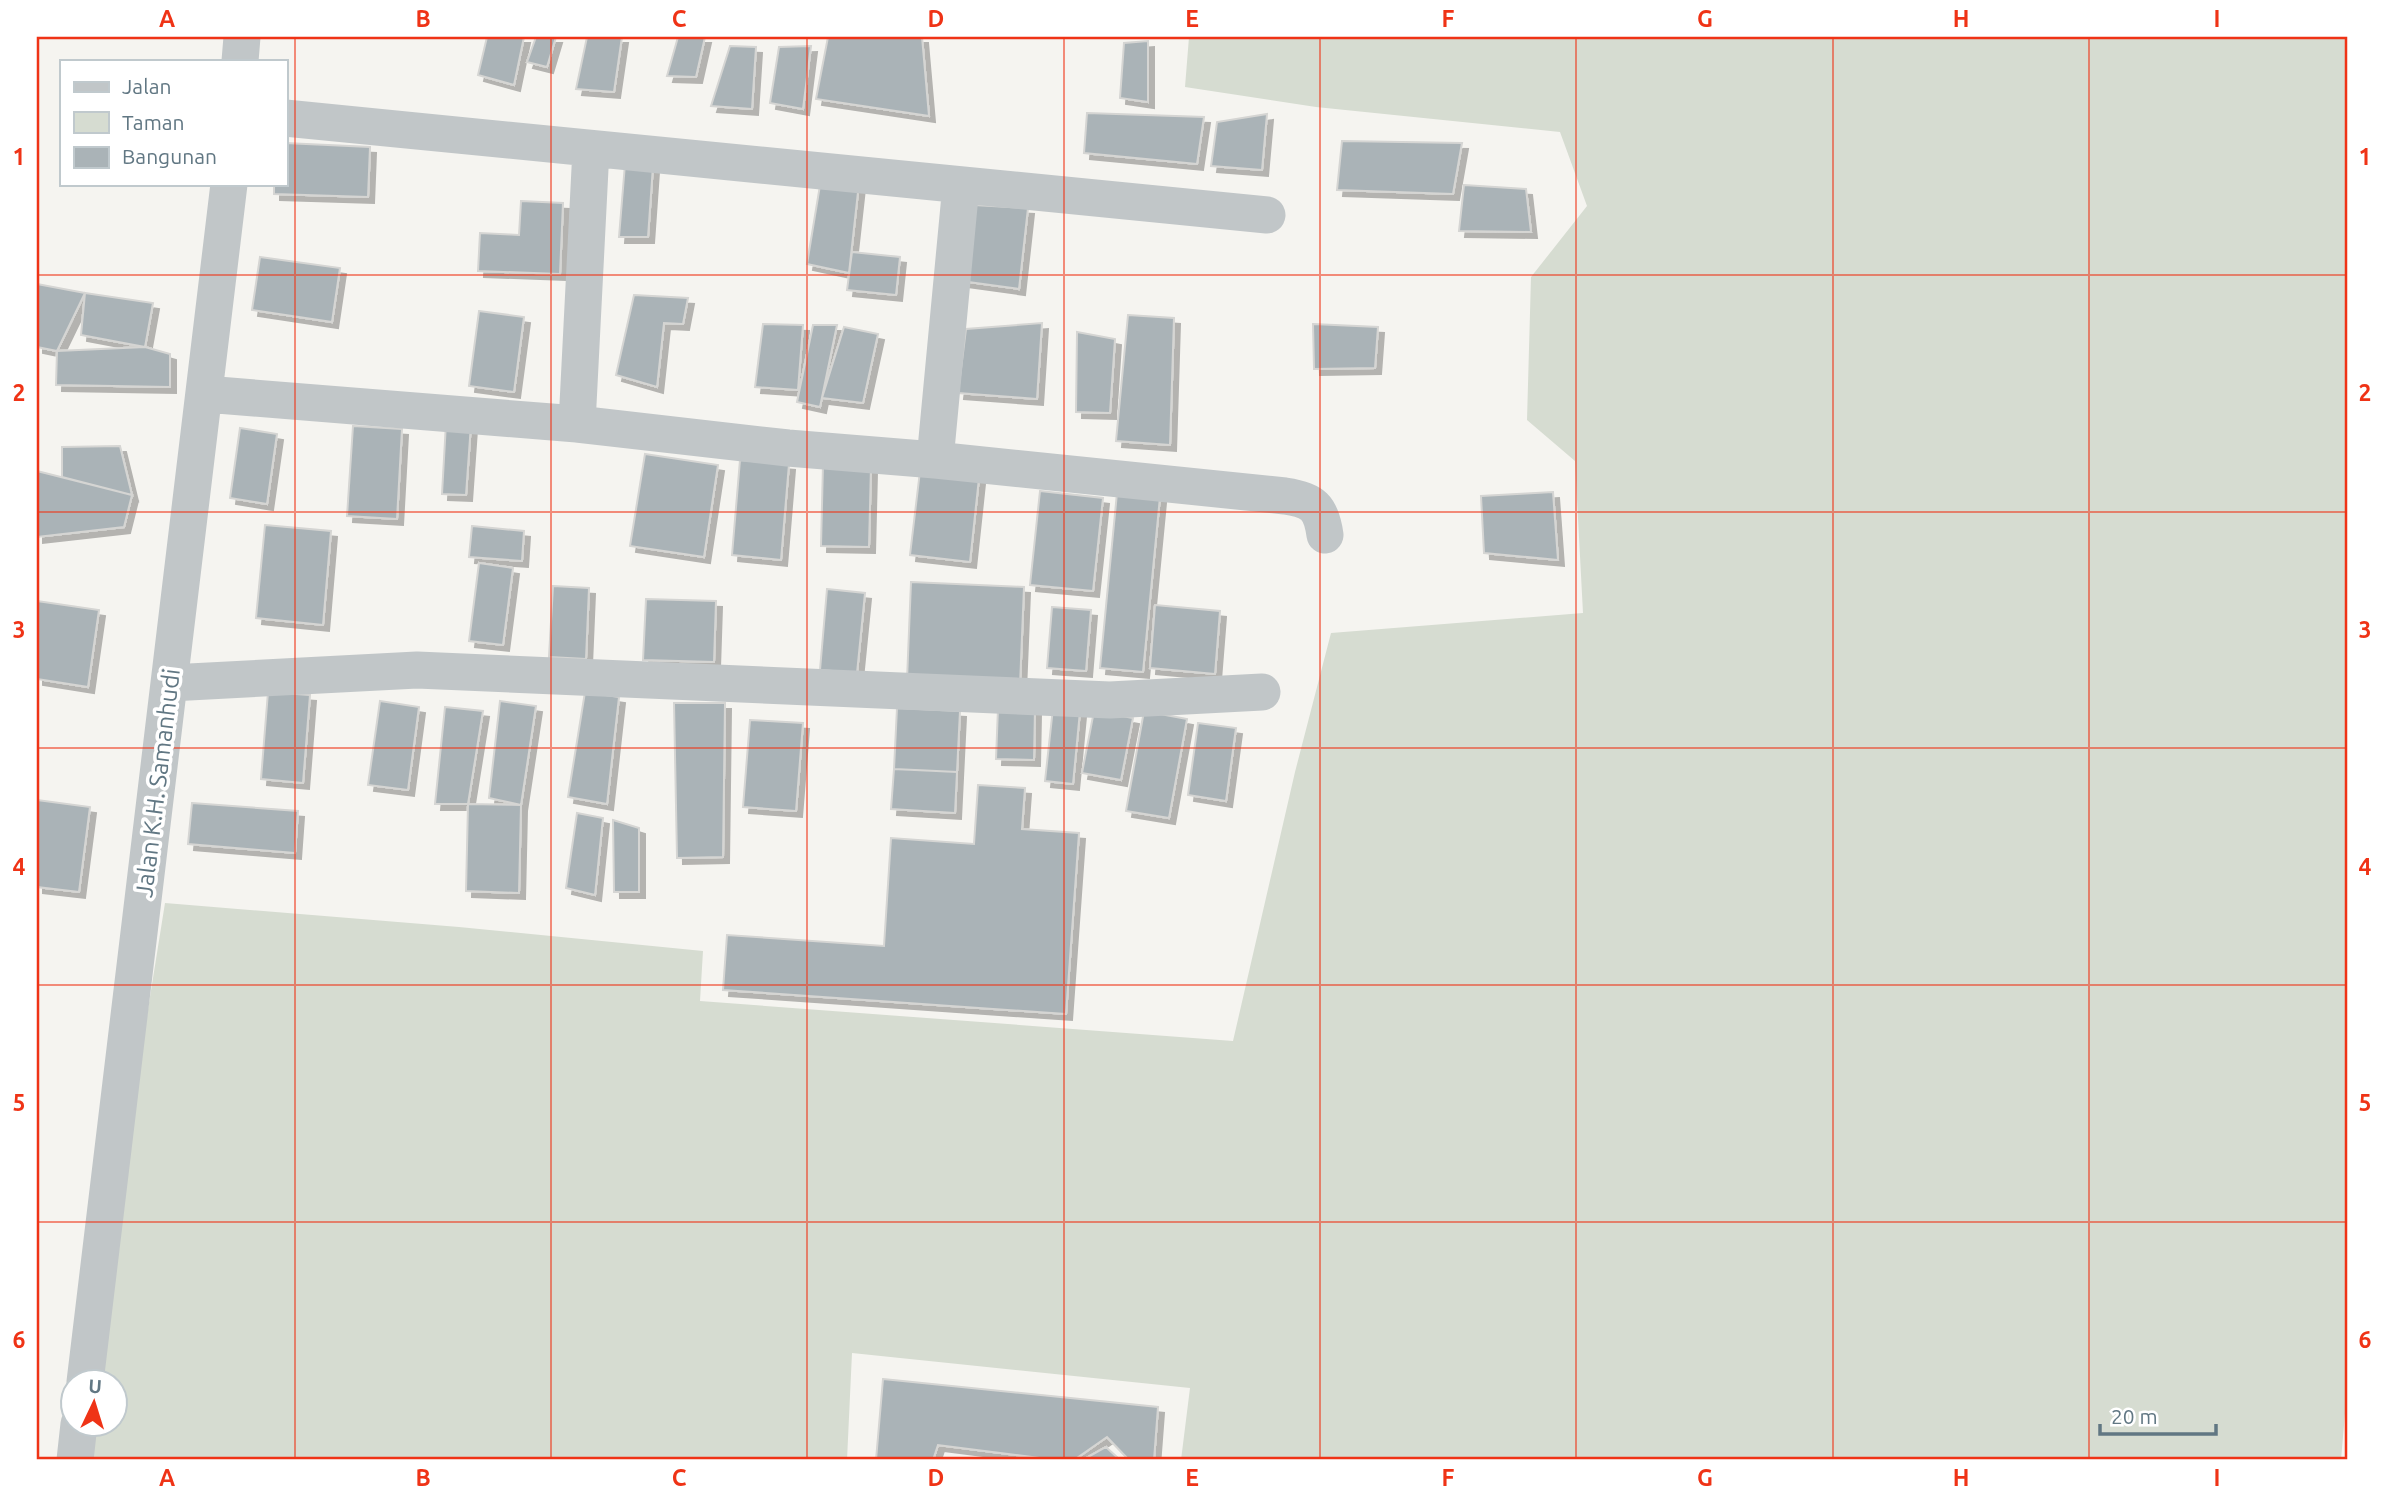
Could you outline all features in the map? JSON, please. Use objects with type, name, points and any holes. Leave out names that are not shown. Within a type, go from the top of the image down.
[{"type":"street","points":[[240,60],[242,37]]},
{"type":"street","points":[[287,118],[1267,215]]},
{"type":"street","points":[[577,424],[591,149]]},
{"type":"street","points":[[935,460],[961,185]]},
{"type":"street","name":"Jalan K.H. Samanhudi","points":[[87,1368],[229,186]]},
{"type":"street","points":[[205,394],[577,424],[788,448],[935,460],[1303,499],[1312,504],[1322,517],[1325,535]]},
{"type":"street","points":[[170,683],[417,670],[1110,699],[1262,692]]},
{"type":"street","points":[[75,1460],[77,1438]]},
{"type":"green space","points":[[1189,37],[2347,37],[2347,1390],[2341,1460],[1181,1460],[1190,1388],[852,1353],[847,1460],[92,1460],[94,1438],[130,1438],[130,1368],[102,1368],[145,1028],[165,903],[459,927],[703,951],[700,1001],[1233,1041],[1295,772],[1331,633],[1583,613],[1575,461],[1527,420],[1531,277],[1587,206],[1560,132],[1316,107],[1185,87]]},
{"type":"building","points":[[487,37],[524,37],[514,85],[478,75]]},
{"type":"building","points":[[536,37],[556,37],[547,67],[527,62]]},
{"type":"building","points":[[587,37],[622,37],[614,92],[576,89]]},
{"type":"building","points":[[678,37],[705,37],[696,77],[667,76]]},
{"type":"building","points":[[828,37],[922,37],[929,116],[816,99]]},
{"type":"building","points":[[1148,41],[1148,102],[1120,98],[1124,43]]},
{"type":"building","points":[[730,46],[756,47],[752,109],[711,106]]},
{"type":"building","points":[[811,46],[803,109],[770,103],[779,47]]},
{"type":"building","points":[[1087,113],[1204,117],[1197,164],[1084,153]]},
{"type":"building","points":[[1267,114],[1262,170],[1211,166],[1217,122]]},
{"type":"building","points":[[1342,141],[1462,143],[1453,194],[1337,190]]},
{"type":"building","points":[[287,143],[370,147],[368,197],[274,194],[274,186],[287,186]]},
{"type":"building","points":[[625,164],[653,166],[648,237],[619,237]]},
{"type":"building","points":[[821,179],[859,183],[849,273],[807,264]]},
{"type":"building","points":[[1464,185],[1526,189],[1531,232],[1459,231]]},
{"type":"building","points":[[521,201],[563,203],[560,274],[478,271],[480,233],[519,235]]},
{"type":"building","points":[[974,205],[1028,208],[1019,289],[961,281]]},
{"type":"building","points":[[852,252],[900,257],[896,295],[847,290]]},
{"type":"building","points":[[260,257],[340,268],[332,322],[252,310]]},
{"type":"building","points":[[37,284],[85,293],[57,351],[37,347]]},
{"type":"building","points":[[85,293],[153,303],[145,347],[81,335]]},
{"type":"building","points":[[634,295],[688,298],[683,324],[664,323],[657,387],[616,375]]},
{"type":"building","points":[[479,311],[524,317],[514,392],[469,386]]},
{"type":"building","points":[[1128,315],[1174,318],[1170,445],[1116,441]]},
{"type":"building","points":[[1042,323],[1037,399],[958,393],[966,329]]},
{"type":"building","points":[[763,324],[803,325],[798,390],[755,387]]},
{"type":"building","points":[[1313,324],[1378,327],[1375,368],[1314,369]]},
{"type":"building","points":[[813,325],[837,325],[820,407],[797,402]]},
{"type":"building","points":[[844,327],[878,334],[863,403],[822,398]]},
{"type":"building","points":[[1077,332],[1115,339],[1110,413],[1076,412]]},
{"type":"building","points":[[145,347],[170,354],[170,387],[56,385],[57,351]]},
{"type":"building","points":[[446,423],[471,424],[466,495],[442,494]]},
{"type":"building","points":[[353,426],[402,429],[397,519],[347,516]]},
{"type":"building","points":[[240,428],[277,434],[267,504],[230,498]]},
{"type":"building","points":[[120,446],[132,495],[62,477],[62,447]]},
{"type":"building","points":[[645,454],[718,465],[704,557],[630,546]]},
{"type":"building","points":[[740,460],[789,464],[781,560],[732,555]]},
{"type":"building","points":[[823,464],[871,466],[869,547],[821,546]]},
{"type":"building","points":[[37,471],[132,495],[124,527],[37,537]]},
{"type":"building","points":[[920,471],[979,478],[970,562],[910,555]]},
{"type":"building","points":[[1040,491],[1103,498],[1093,591],[1030,585]]},
{"type":"building","points":[[1553,492],[1558,560],[1484,553],[1481,496]]},
{"type":"building","points":[[1117,493],[1160,497],[1143,672],[1100,668]]},
{"type":"building","points":[[265,525],[331,531],[323,625],[256,618]]},
{"type":"building","points":[[472,526],[524,531],[522,561],[469,557]]},
{"type":"building","points":[[479,563],[513,568],[503,645],[469,641]]},
{"type":"building","points":[[911,582],[1024,587],[1020,685],[907,680]]},
{"type":"building","points":[[553,586],[589,588],[586,659],[549,657]]},
{"type":"building","points":[[827,589],[865,593],[857,673],[820,670]]},
{"type":"building","points":[[646,599],[716,601],[714,662],[643,660]]},
{"type":"building","points":[[37,601],[99,610],[88,687],[37,679]]},
{"type":"building","points":[[1155,605],[1220,611],[1215,674],[1150,668]]},
{"type":"building","points":[[1052,607],[1091,610],[1086,671],[1047,668]]},
{"type":"building","points":[[268,692],[310,695],[303,783],[261,779]]},
{"type":"building","points":[[585,692],[619,697],[607,804],[568,797]]},
{"type":"building","points":[[380,701],[419,707],[408,790],[368,785]]},
{"type":"building","points":[[500,701],[536,706],[521,805],[489,798]]},
{"type":"building","points":[[674,703],[725,703],[723,857],[677,858]]},
{"type":"building","points":[[445,707],[483,711],[468,804],[435,804]]},
{"type":"building","points":[[897,708],[960,711],[957,772],[894,769]]},
{"type":"building","points":[[998,708],[1035,708],[1034,760],[996,759]]},
{"type":"building","points":[[1053,708],[1080,711],[1073,784],[1045,781]]},
{"type":"building","points":[[1094,711],[1133,718],[1121,780],[1082,773]]},
{"type":"building","points":[[1144,711],[1187,719],[1169,818],[1126,811]]},
{"type":"building","points":[[750,720],[803,723],[796,811],[743,807]]},
{"type":"building","points":[[1198,723],[1236,728],[1226,801],[1188,795]]},
{"type":"building","points":[[894,769],[957,772],[955,813],[891,809]]},
{"type":"building","points":[[978,785],[1025,788],[1022,829],[1079,833],[1066,1014],[723,990],[727,935],[884,946],[891,838],[974,844]]},
{"type":"building","points":[[37,800],[90,807],[79,892],[37,887]]},
{"type":"building","points":[[192,803],[298,811],[295,853],[188,844]]},
{"type":"building","points":[[468,804],[521,805],[519,893],[466,891]]},
{"type":"building","points":[[577,813],[603,818],[595,895],[566,888]]},
{"type":"building","points":[[613,820],[639,828],[639,892],[614,892]]},
{"type":"building","points":[[883,1379],[1158,1407],[1154,1460],[1129,1460],[1107,1437],[1074,1460],[938,1445],[933,1460],[876,1460]]},
{"type":"building","points":[[1106,1447],[1120,1460],[1083,1460]]}]
